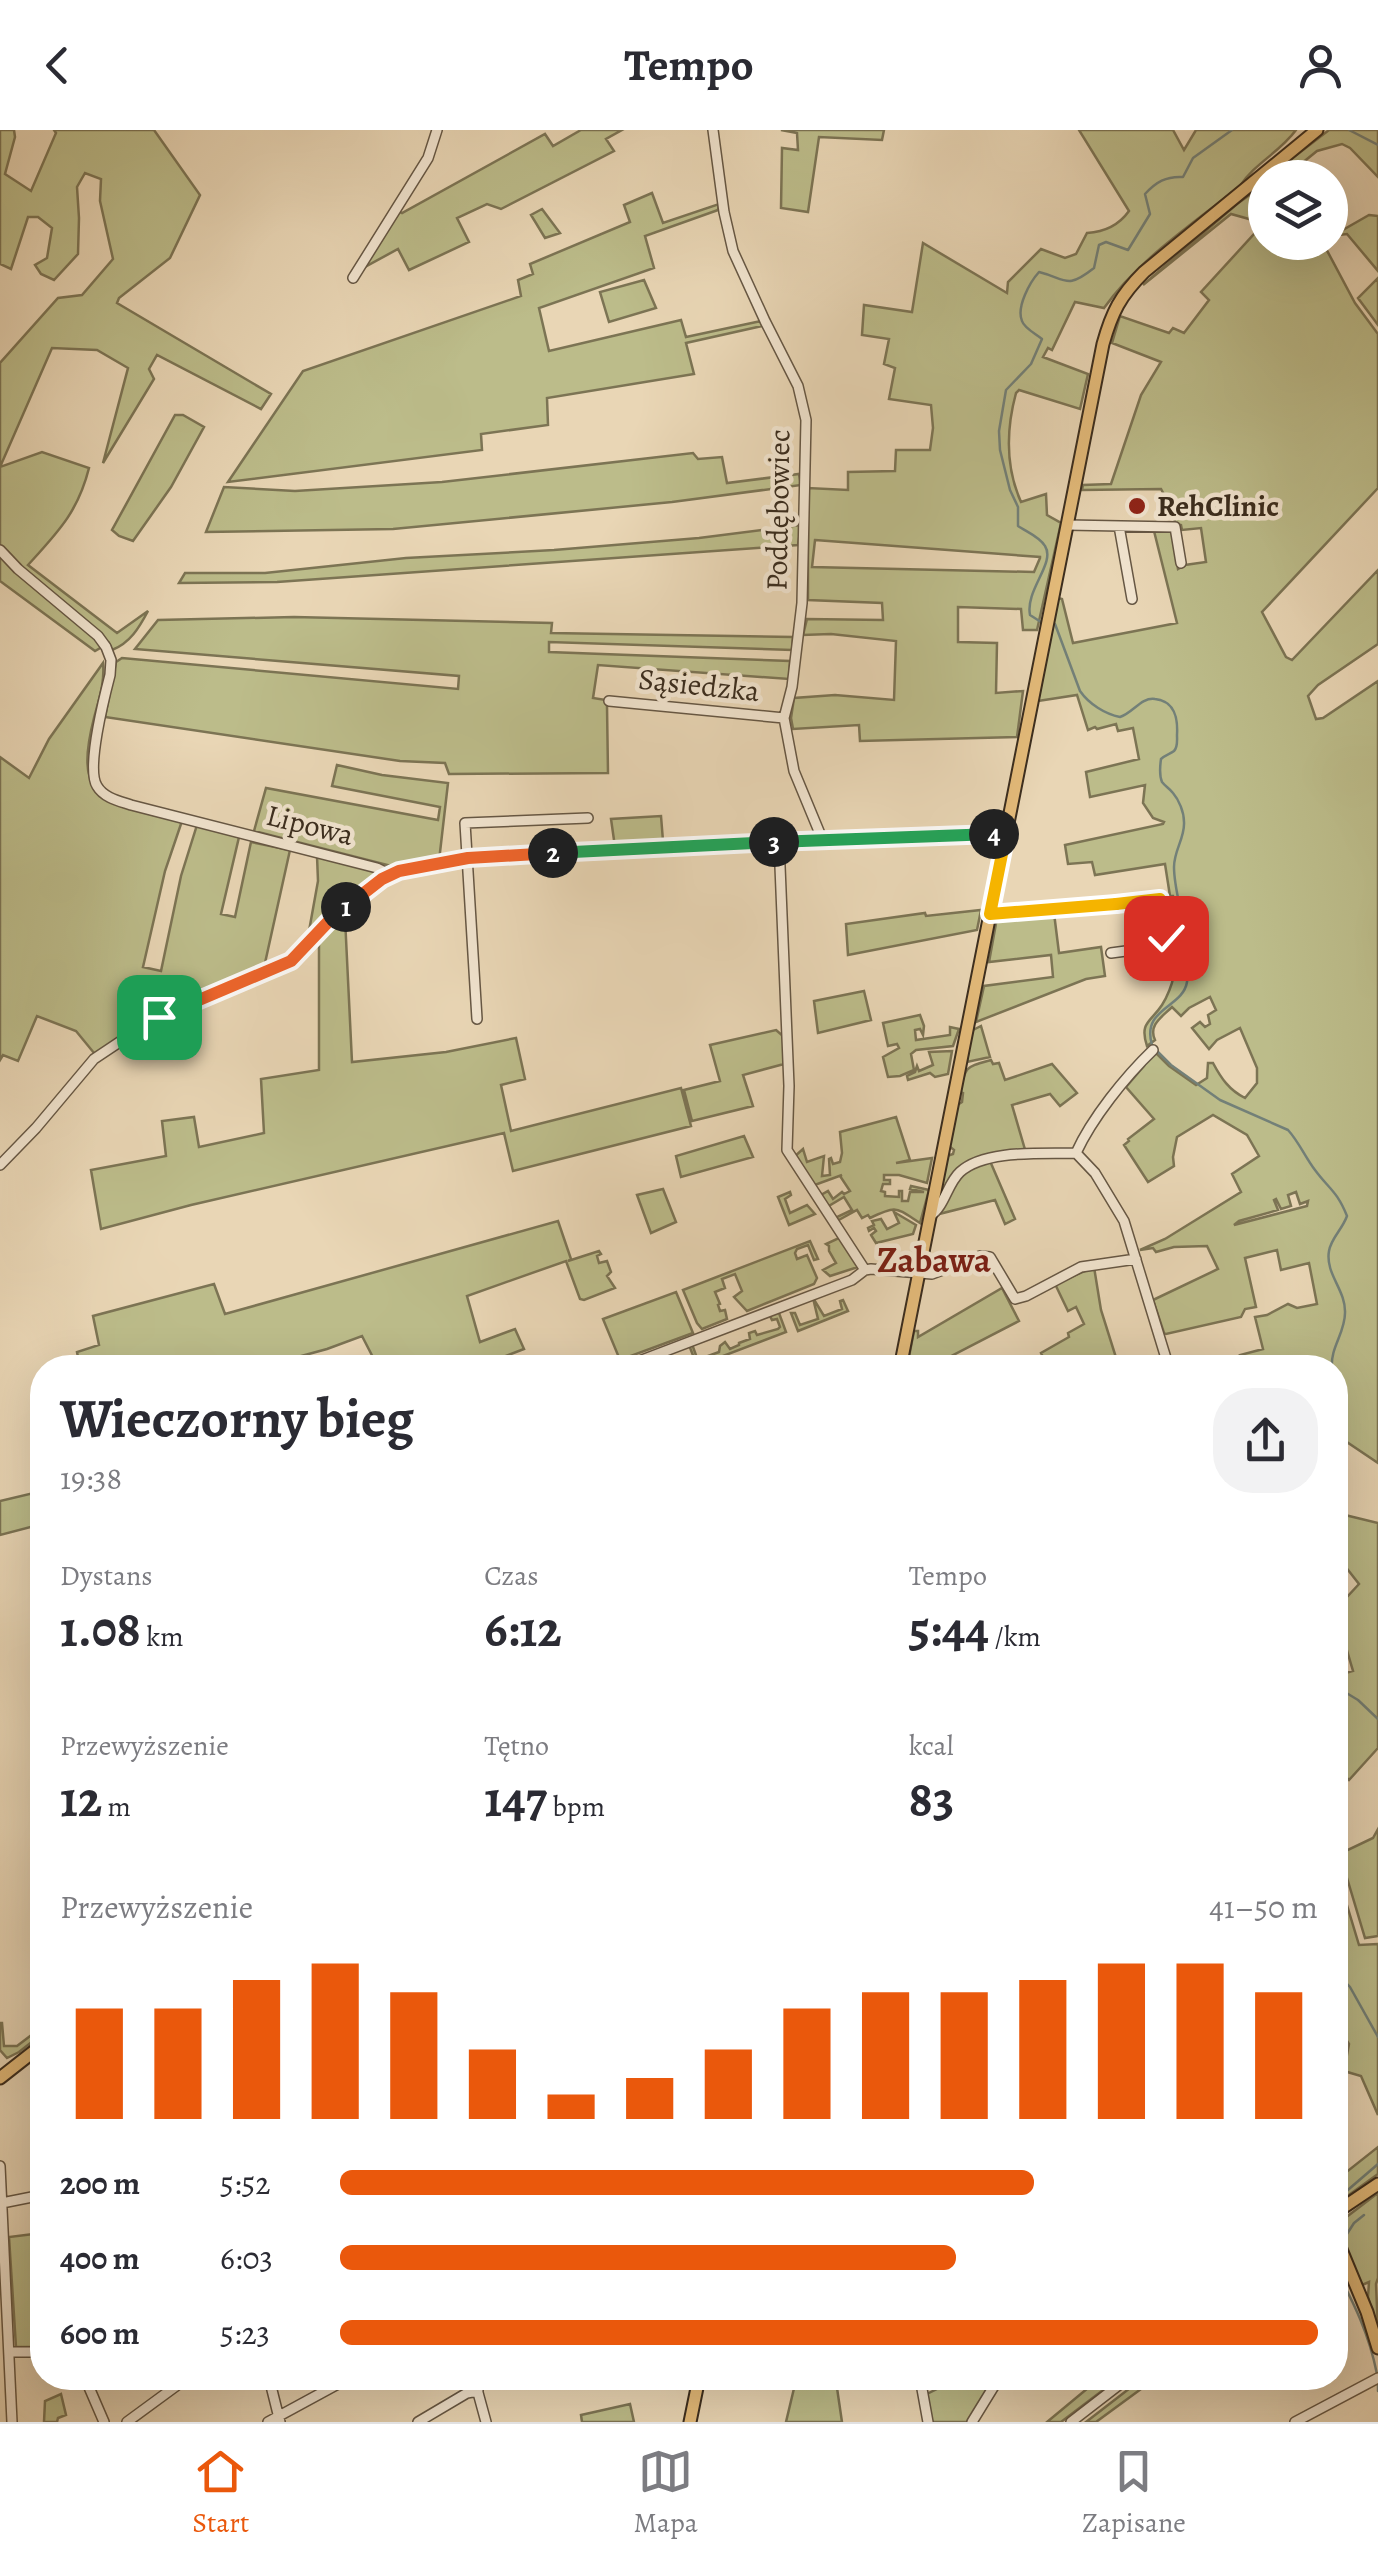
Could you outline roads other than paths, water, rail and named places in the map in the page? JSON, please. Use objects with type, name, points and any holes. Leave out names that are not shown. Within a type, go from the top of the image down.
[{"type":"main road","points":[[903,1355],[1103,344],[1117,303],[1144,272],[1311,132]]},
{"type":"main road","points":[[0,2078],[30,2054]]},
{"type":"main road","points":[[1348,2204],[1378,2184]]},
{"type":"main road","points":[[1348,2269],[1378,2348]]},
{"type":"main road","points":[[1348,2274],[1352,2280]]},
{"type":"main road","points":[[690,2422],[697,2390]]},
{"type":"street","points":[[353,278],[428,158],[437,130]]},
{"type":"street","name":"Poddębowiec","points":[[714,130],[733,251],[798,386],[806,420],[802,602],[792,687],[784,718],[794,771],[823,841]]},
{"type":"street","points":[[1067,525],[1176,527],[1181,563]]},
{"type":"street","points":[[1119,526],[1132,600]]},
{"type":"street","name":"Lipowa","points":[[0,550],[18,570],[104,642],[112,660],[91,766],[94,783],[102,793],[131,806],[389,874],[468,858],[1006,834]]},
{"type":"street","name":"Sąsiedzka","points":[[609,701],[784,718]]},
{"type":"street","points":[[477,1019],[466,823],[588,818]]},
{"type":"street","points":[[779,842],[788,1055],[787,1150],[865,1270]]},
{"type":"street","points":[[0,1166],[94,1059],[148,1022],[291,961],[328,922],[389,874]]},
{"type":"street","points":[[990,914],[1160,899],[1166,938],[1163,946],[1111,953]]},
{"type":"street","points":[[1076,1152],[1085,1132],[1152,1050]]},
{"type":"street","points":[[930,1216],[935,1214],[958,1173],[966,1168],[987,1159],[1020,1154],[1076,1152]]},
{"type":"street","points":[[1076,1152],[1108,1192],[1124,1221],[1165,1355]]},
{"type":"street","points":[[654,1355],[852,1280],[865,1270],[932,1274],[980,1256],[990,1257],[1014,1299],[1081,1267],[1136,1259]]},
{"type":"street","points":[[0,2166],[12,2422]]},
{"type":"street","points":[[2,2203],[30,2197]]},
{"type":"street","points":[[1295,2422],[1378,2378]]},
{"type":"street","points":[[90,2390],[104,2422]]},
{"type":"street","points":[[127,2422],[143,2418],[174,2390]]},
{"type":"street","points":[[272,2390],[280,2419]]},
{"type":"street","points":[[268,2422],[329,2390]]},
{"type":"street","points":[[922,2390],[928,2422]]},
{"type":"street","points":[[972,2422],[992,2390]]},
{"type":"street","points":[[1071,2422],[1112,2390]]},
{"type":"street","points":[[418,2422],[467,2393],[478,2391],[486,2422]]},
{"type":"waterway","points":[[1041,622],[1030,615],[1030,606],[1047,553],[1040,540],[1018,526],[1018,507],[1010,490],[999,431],[1006,390],[1031,364],[1042,339],[1022,321],[1025,295],[1039,272],[1066,281],[1085,275],[1094,268],[1099,245],[1106,242],[1128,250],[1150,214],[1145,194],[1162,181],[1183,177],[1193,158],[1232,130]]},
{"type":"waterway","points":[[1349,130],[1378,145]]},
{"type":"waterway","points":[[1055,624],[1080,691],[1093,704],[1120,717],[1145,700],[1162,700],[1176,717],[1176,748],[1161,759],[1160,773],[1184,818],[1174,867],[1184,928],[1181,955],[1187,982],[1184,991],[1152,1023],[1152,1045]]},
{"type":"waterway","points":[[1157,1051],[1220,1100],[1288,1130],[1340,1201],[1347,1216],[1332,1242],[1329,1259],[1345,1313],[1333,1355]]},
{"type":"waterway","points":[[1348,1694],[1378,1719]]},
{"type":"waterway","points":[[1348,1985],[1378,2037]]},
{"type":"waterway","points":[[1348,2190],[1378,2164]]},
{"type":"waterway","points":[[1348,2232],[1364,2215]]},
{"type":"waterway","points":[[1348,2295],[1370,2345],[1377,2374]]},
{"type":"waterway","points":[[1378,2384],[1378,2391]]},
{"type":"place","name":"RehClinic","points":[[1137,506]]},
{"type":"district","name":"Zabawa","points":[[934,1260]]}]
